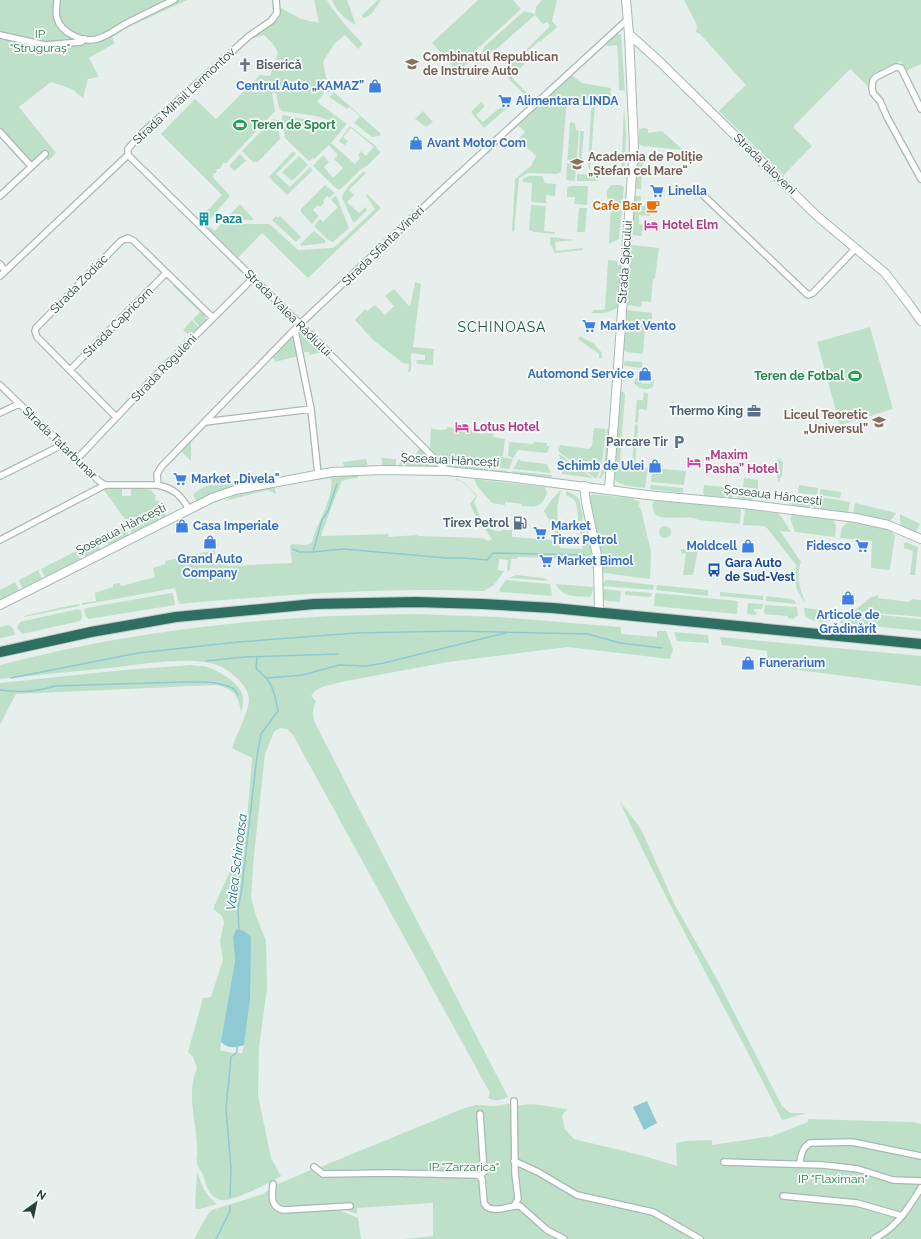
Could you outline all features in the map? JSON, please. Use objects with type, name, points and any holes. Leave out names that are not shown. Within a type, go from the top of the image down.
[{"type":"highway","points":[[0,652],[91,632],[176,617],[314,604],[408,602],[450,602],[599,612],[921,644]]},
{"type":"street","points":[[57,0],[56,16],[60,24],[76,37],[92,40],[103,37],[126,23],[174,0]]},
{"type":"street","name":"Strada Mihail Lermontov","points":[[0,276],[128,155],[128,149],[144,132],[249,36],[274,18],[277,10],[276,0]]},
{"type":"street","points":[[626,0],[629,34]]},
{"type":"street","name":"Strada Sfânta Vineri","points":[[158,485],[157,474],[162,466],[300,324],[472,161],[627,20]]},
{"type":"street","name":"Strada Ialoveni","points":[[629,34],[665,66],[818,216],[889,278],[921,321]]},
{"type":"street","name":"Strada Spicului","points":[[609,490],[634,147],[629,34]]},
{"type":"street","points":[[0,35],[33,43],[53,45],[81,42],[85,39]]},
{"type":"street","points":[[921,109],[903,71],[899,67],[876,77],[873,80],[873,93],[880,101],[887,117],[921,179]]},
{"type":"street","points":[[0,132],[31,166]]},
{"type":"street","points":[[0,196],[45,154]]},
{"type":"street","name":"Strada Valea Rădiului","points":[[128,155],[447,471]]},
{"type":"street","points":[[704,196],[808,295],[813,293],[855,249]]},
{"type":"street","name":"Strada Zodiac","points":[[116,417],[37,337],[35,331],[36,328],[124,238],[131,238],[212,318]]},
{"type":"street","points":[[0,264],[5,271]]},
{"type":"street","name":"Strada Capricorn","points":[[70,370],[166,273]]},
{"type":"street","name":"Strada Roguleni","points":[[77,459],[160,370],[253,278]]},
{"type":"street","name":"Strada Valea Rădiului","points":[[295,330],[311,409]]},
{"type":"street","name":"Strada Tatarbunar","points":[[0,385],[98,481],[105,485],[158,485],[170,489],[180,496],[189,510]]},
{"type":"street","points":[[0,413],[19,404]]},
{"type":"street","points":[[205,422],[311,409],[318,474]]},
{"type":"street","points":[[0,476],[62,445]]},
{"type":"street","name":"Șoseaua Hâncești","points":[[0,605],[212,498],[235,490],[318,474],[359,470],[447,471],[584,486],[647,495],[744,504],[856,518],[888,525],[921,539]]},
{"type":"street","points":[[0,540],[105,485]]},
{"type":"street","points":[[584,486],[598,560],[599,612]]},
{"type":"street","points":[[514,1101],[514,1161],[518,1199],[514,1206]]},
{"type":"street","points":[[480,1114],[484,1172],[480,1176]]},
{"type":"street","points":[[800,1164],[803,1150],[810,1142],[852,1142],[921,1156]]},
{"type":"street","points":[[514,1161],[538,1172],[582,1197],[654,1212],[700,1239]]},
{"type":"street","points":[[724,1162],[800,1164],[858,1169],[872,1175],[893,1180],[921,1181]]},
{"type":"street","points":[[314,1167],[322,1174],[389,1173],[480,1176]]},
{"type":"street","points":[[480,1176],[482,1179],[484,1203],[487,1207],[494,1210],[514,1206],[521,1207],[547,1230],[564,1239]]},
{"type":"street","points":[[274,1184],[273,1202],[276,1207],[282,1210],[350,1206]]},
{"type":"street","points":[[874,1239],[888,1231],[902,1216],[921,1188]]},
{"type":"street","points":[[783,1196],[857,1203],[902,1216]]},
{"type":"green space","name":"IP \"Struguraș\"","points":[[0,0],[187,0],[118,32],[112,37],[115,43],[89,58],[99,77],[88,79],[83,98],[72,89],[51,82],[19,107],[56,153],[48,161],[44,152],[32,162],[0,128]]},
{"type":"green space","points":[[314,0],[327,0],[339,18],[363,44],[358,49],[345,35],[335,43],[323,62],[326,77],[334,92],[381,134],[379,136],[372,137],[354,123],[360,116],[349,107],[347,109],[329,97],[333,93],[331,91],[328,93],[325,91],[317,102],[347,124],[331,143],[355,164],[360,158],[358,155],[361,151],[366,156],[374,147],[351,128],[343,137],[348,141],[345,145],[339,141],[350,126],[377,147],[376,148],[381,152],[341,189],[338,190],[313,166],[323,155],[329,162],[324,167],[333,178],[343,168],[334,159],[338,155],[329,145],[314,159],[313,158],[309,161],[285,138],[282,118],[283,115],[336,126],[337,123],[316,116],[282,111],[279,108],[276,93],[272,93],[275,111],[226,163],[223,163],[220,169],[217,169],[216,173],[214,173],[213,177],[230,196],[209,220],[203,215],[222,195],[161,134],[195,99],[216,119],[260,75],[270,76],[278,53],[273,44],[264,35],[250,38],[279,13],[281,8],[301,19],[319,23]]},
{"type":"green space","points":[[332,0],[347,0],[356,25],[342,15]]},
{"type":"green space","points":[[378,0],[381,0],[373,11],[368,16],[362,18],[362,15]]},
{"type":"green space","points":[[478,0],[513,0],[521,9],[473,53],[475,57],[458,72],[432,43]]},
{"type":"green space","points":[[542,0],[557,0],[552,21],[557,27],[524,55],[524,52],[550,26],[547,22],[543,24],[535,15],[484,60],[482,55],[484,47],[524,11],[535,14],[536,7]]},
{"type":"green space","points":[[684,0],[921,0],[921,64],[906,71],[901,61],[874,73],[870,78],[869,87],[850,69],[793,127],[812,146],[784,175],[719,111],[746,85],[700,34],[696,32],[696,23]]},
{"type":"green space","points":[[617,34],[621,34],[625,91],[619,90],[617,45],[606,46]]},
{"type":"green space","points":[[520,54],[525,63],[512,78],[534,100],[533,101],[529,100],[503,72],[504,69]]},
{"type":"green space","points":[[571,75],[582,83],[611,88],[610,101],[567,98],[561,172],[557,174],[528,173],[519,178],[514,232],[512,231],[515,179],[531,166],[536,156],[518,139],[525,132],[518,125],[510,133],[508,131]]},
{"type":"green space","points":[[481,102],[485,106],[476,115],[483,122],[504,104],[507,108],[484,128],[471,112]]},
{"type":"green space","points":[[595,105],[590,170],[588,167],[591,110]]},
{"type":"green space","points":[[624,107],[626,134],[624,177],[621,177]]},
{"type":"green space","points":[[423,111],[433,122],[426,127],[415,119]]},
{"type":"green space","points":[[273,119],[277,120],[280,139],[258,162],[253,162],[242,151]]},
{"type":"green space","points":[[570,122],[575,123],[576,130],[579,131],[575,181],[566,180]]},
{"type":"green space","points":[[639,129],[648,129],[648,133],[662,131],[683,150],[643,146],[639,144]]},
{"type":"green space","points":[[580,131],[584,131],[581,168],[578,168]]},
{"type":"green space","points":[[293,151],[296,154],[276,174],[290,187],[310,167],[313,170],[287,195],[269,177]]},
{"type":"green space","points":[[638,153],[646,153],[648,159],[643,159],[641,189],[636,189]]},
{"type":"green space","points":[[240,154],[246,161],[234,171],[230,165]]},
{"type":"green space","points":[[299,156],[308,165],[292,181],[282,172]]},
{"type":"green space","points":[[364,171],[366,173],[349,190],[354,195],[347,202],[359,213],[365,207],[367,210],[355,222],[353,222],[342,198],[348,187]]},
{"type":"green space","points":[[577,174],[598,175],[598,181],[577,181]]},
{"type":"green space","points":[[529,176],[542,176],[545,183],[556,184],[555,196],[546,195],[546,203],[531,202],[532,183],[522,182],[523,179]]},
{"type":"green space","points":[[325,185],[335,193],[330,198],[327,196],[323,201],[324,203],[320,207],[318,205],[313,210],[319,216],[312,224],[301,212],[301,209]]},
{"type":"green space","points":[[621,185],[624,187],[619,239],[609,244],[611,200],[607,199],[607,191],[610,186]]},
{"type":"green space","points":[[570,186],[588,187],[587,205],[574,204],[575,197],[567,197],[567,188]]},
{"type":"green space","points":[[366,193],[381,208],[308,278],[262,233],[237,259],[208,228],[209,226],[215,231],[221,224],[269,224],[298,250],[332,248],[375,209]]},
{"type":"green space","points":[[336,195],[349,228],[333,242],[328,240],[314,226],[320,219],[323,222],[338,207],[331,200]]},
{"type":"green space","points":[[635,196],[641,196],[640,205],[650,206],[650,216],[639,215],[639,224],[643,225],[641,236],[632,235]]},
{"type":"green space","points":[[240,204],[254,220],[225,220]]},
{"type":"green space","points":[[531,205],[546,206],[544,231],[555,232],[555,234],[534,232],[529,230]]},
{"type":"green space","points":[[579,208],[587,208],[585,232],[577,232]]},
{"type":"green space","points":[[276,216],[278,218],[280,216],[301,237],[296,242],[272,220]]},
{"type":"green space","points":[[314,231],[325,240],[325,243],[301,246],[300,244]]},
{"type":"green space","points":[[550,237],[575,240],[555,242],[556,251],[583,248],[583,250],[555,253],[550,243]]},
{"type":"green space","points":[[632,245],[659,248],[655,278],[653,279],[651,302],[642,301],[641,306],[639,307],[627,305]]},
{"type":"green space","points":[[608,260],[617,261],[618,265],[621,266],[619,307],[605,313],[591,313],[594,310],[605,309]]},
{"type":"green space","points":[[415,282],[421,284],[413,347],[434,349],[433,365],[417,364],[416,360],[425,360],[425,355],[411,353],[411,367],[410,372],[408,372],[409,364],[403,363],[373,340],[355,320],[365,309],[367,311],[375,305],[385,315],[394,306],[385,296],[394,289],[410,307]]},
{"type":"green space","points":[[174,284],[204,314],[206,321],[200,327],[193,319],[200,312],[173,286]]},
{"type":"green space","points":[[627,310],[652,313],[652,325],[645,325],[643,354],[627,352],[624,350]]},
{"type":"green space","points":[[192,320],[199,328],[189,335],[183,330]]},
{"type":"green space","name":"Teren de Fotbal","points":[[870,327],[893,409],[840,425],[817,342]]},
{"type":"green space","points":[[301,330],[323,352],[310,355],[309,352],[304,352],[299,333]]},
{"type":"green space","points":[[293,336],[298,356],[275,362],[273,357]]},
{"type":"green space","points":[[580,336],[594,344],[602,353],[602,358],[599,358],[599,354],[578,339]]},
{"type":"green space","points":[[624,362],[642,362],[642,368],[624,366]]},
{"type":"green space","points":[[641,376],[641,383],[650,384],[651,380],[653,380],[653,387],[646,389],[640,388],[636,385],[634,383],[635,379]]},
{"type":"green space","points":[[620,391],[624,392],[625,395],[620,463],[632,464],[635,424],[638,425],[635,467],[648,468],[645,488],[618,483],[613,476]]},
{"type":"green space","points":[[644,392],[648,394],[647,410],[639,409],[638,423],[635,422],[637,400],[643,400]]},
{"type":"green space","points":[[431,427],[433,429],[441,430],[447,429],[447,427],[477,431],[477,433],[494,434],[493,437],[505,439],[503,456],[501,457],[513,459],[509,469],[443,462],[430,448]]},
{"type":"green space","points":[[594,428],[606,429],[602,464],[597,478],[559,452],[558,448],[560,445],[589,449],[592,446]]},
{"type":"green space","points":[[607,428],[610,431],[607,467],[606,473],[599,478],[604,466]]},
{"type":"green space","points":[[190,441],[191,442],[191,461],[181,451]]},
{"type":"green space","points":[[509,442],[533,444],[534,442],[547,443],[547,446],[550,446],[547,453],[518,450],[513,458],[508,456]]},
{"type":"green space","points":[[419,446],[433,460],[400,458],[401,455],[416,455]]},
{"type":"green space","points":[[559,454],[593,478],[562,474]]},
{"type":"green space","points":[[381,458],[396,459],[396,467],[383,466]]},
{"type":"green space","points":[[778,458],[783,463],[782,476],[779,482],[777,477]]},
{"type":"green space","points":[[366,459],[368,467],[344,468],[343,462]]},
{"type":"green space","points":[[519,459],[521,461],[547,464],[551,473],[513,469]]},
{"type":"green space","points":[[400,460],[436,462],[437,465],[436,467],[399,467]]},
{"type":"green space","points":[[444,464],[508,471],[504,473],[448,467]]},
{"type":"green space","points":[[652,468],[686,471],[684,485],[651,482]]},
{"type":"green space","points":[[512,471],[552,475],[551,478],[514,474]]},
{"type":"green space","points":[[353,475],[358,476],[358,478],[342,481],[321,536],[388,534],[389,537],[417,535],[482,538],[488,541],[492,539],[474,513],[470,504],[476,496],[464,483],[459,480],[465,483],[477,496],[474,502],[486,526],[495,531],[512,530],[512,537],[552,540],[552,534],[555,533],[554,528],[544,511],[552,499],[561,490],[557,507],[560,548],[583,549],[576,503],[572,498],[566,495],[566,491],[575,495],[579,499],[586,538],[590,541],[593,569],[586,559],[518,557],[517,559],[511,559],[510,570],[507,571],[508,560],[499,559],[498,570],[504,571],[494,585],[484,591],[369,591],[179,604],[175,588],[82,605],[82,603],[96,601],[95,593],[113,587],[113,584],[120,583],[121,586],[155,577],[153,568],[165,564],[165,561],[215,550],[215,554],[202,557],[205,561],[222,559],[222,562],[229,566],[292,563],[290,546],[292,544],[306,545],[312,543],[330,495],[331,478],[309,480],[330,476],[333,478]]},
{"type":"green space","points":[[247,478],[249,485],[197,502],[193,495],[197,491],[207,486],[234,481],[235,484],[241,483],[241,480]]},
{"type":"green space","points":[[744,478],[758,480],[758,489],[743,487]]},
{"type":"green space","points":[[474,479],[545,487],[547,493],[543,502],[538,506],[522,506],[522,504],[505,502],[505,505],[492,503],[477,486]]},
{"type":"green space","points":[[651,485],[683,488],[683,493],[650,489]]},
{"type":"green space","points":[[704,485],[734,488],[733,498],[705,496],[703,493]]},
{"type":"green space","points":[[799,485],[818,488],[817,495],[798,493]]},
{"type":"green space","points":[[131,487],[151,490],[156,496],[156,501],[158,500],[160,506],[127,522],[103,489],[122,488],[122,496],[131,496]]},
{"type":"green space","points":[[272,487],[275,488],[276,494],[268,490],[225,501],[232,496]]},
{"type":"green space","points":[[738,489],[753,491],[752,500],[737,498]]},
{"type":"green space","points":[[820,489],[841,492],[840,498],[820,495]]},
{"type":"green space","points":[[592,494],[631,498],[640,502],[638,506],[641,509],[651,552],[650,579],[604,573],[589,498]]},
{"type":"green space","points":[[791,495],[816,497],[815,510],[794,507],[791,504]]},
{"type":"green space","points":[[820,497],[850,502],[848,513],[821,510]]},
{"type":"green space","points":[[656,500],[741,509],[740,524],[698,520],[694,518],[670,518],[659,516],[655,514],[652,505]]},
{"type":"green space","points":[[855,503],[896,513],[889,521],[853,514]]},
{"type":"green space","points":[[161,507],[166,516],[132,534],[127,525]]},
{"type":"green space","points":[[745,509],[777,513],[781,516],[791,532],[780,531],[801,562],[799,568],[799,578],[806,604],[797,590],[795,578],[796,565],[767,528],[763,526],[743,525]]},
{"type":"green space","points":[[900,514],[920,524],[916,532],[901,525]]},
{"type":"green space","points":[[792,515],[833,520],[836,525],[835,537],[795,532],[790,518]]},
{"type":"green space","points":[[851,521],[880,527],[891,531],[895,536],[890,569],[871,568],[872,541],[840,538],[842,527]]},
{"type":"green space","points":[[125,526],[129,536],[109,545],[105,536]]},
{"type":"green space","points":[[663,526],[667,526],[671,532],[667,538],[663,538],[659,534],[659,530]]},
{"type":"green space","points":[[96,541],[101,551],[84,559],[79,549]]},
{"type":"green space","points":[[906,542],[918,547],[915,575],[910,575],[913,551],[904,548],[904,543]]},
{"type":"green space","points":[[681,549],[690,550],[690,552],[698,550],[693,575],[683,575],[686,554],[681,553]]},
{"type":"green space","points":[[76,551],[81,561],[46,579],[41,569]]},
{"type":"green space","points":[[38,570],[43,581],[23,590],[19,580]]},
{"type":"green space","points":[[516,575],[544,578],[549,581],[509,578]]},
{"type":"green space","points":[[506,580],[550,584],[552,596],[500,592],[499,590]]},
{"type":"green space","points":[[606,580],[654,585],[653,590],[603,586],[603,583]]},
{"type":"green space","points":[[15,582],[20,592],[0,601],[0,590]]},
{"type":"green space","points":[[556,584],[593,587],[592,594],[590,597],[566,594],[559,589]]},
{"type":"green space","points":[[657,585],[708,590],[708,596],[656,590]]},
{"type":"green space","points":[[602,589],[621,591],[620,602],[604,600]]},
{"type":"green space","points":[[625,591],[652,593],[651,597],[625,595]]},
{"type":"green space","points":[[720,592],[763,596],[763,600],[720,596]]},
{"type":"green space","points":[[173,593],[175,605],[89,619],[86,617],[84,610],[86,608]]},
{"type":"green space","points":[[656,593],[738,601],[737,614],[654,606]]},
{"type":"green space","points":[[879,595],[878,598],[909,602],[912,599],[921,600],[921,617],[854,611],[871,597]]},
{"type":"green space","points":[[766,596],[791,599],[795,601],[796,604],[766,601]]},
{"type":"green space","points":[[748,603],[763,604],[762,609],[754,609],[754,611],[757,612],[756,615],[747,614]]},
{"type":"green space","points":[[80,604],[79,606],[24,617],[58,608]]},
{"type":"green space","points":[[765,605],[797,607],[798,615],[793,619],[788,618],[788,616],[764,614]]},
{"type":"green space","points":[[804,608],[846,612],[826,622],[821,622],[805,616]]},
{"type":"green space","points":[[78,609],[81,611],[82,617],[80,621],[22,634],[17,628],[20,622]]},
{"type":"green space","points":[[852,612],[921,619],[921,631],[840,623],[841,620]]},
{"type":"green space","points":[[413,614],[499,617],[621,627],[621,634],[657,637],[657,631],[666,631],[673,649],[670,659],[567,647],[448,662],[341,682],[322,687],[315,691],[311,696],[316,701],[313,713],[316,725],[508,1097],[500,1100],[488,1098],[490,1093],[293,735],[287,729],[280,728],[274,732],[265,754],[251,897],[256,916],[266,941],[267,988],[259,1048],[258,1095],[271,1158],[281,1176],[252,1191],[234,1198],[227,1200],[218,1199],[211,1194],[197,1164],[196,1136],[192,1107],[192,1087],[197,1068],[193,1057],[188,1052],[203,998],[211,997],[223,960],[220,941],[224,923],[222,916],[213,909],[234,862],[240,860],[247,820],[252,758],[232,748],[247,710],[249,699],[246,689],[238,679],[227,670],[206,662],[168,662],[0,679],[0,665],[38,655],[116,640],[156,633],[235,623],[351,615]],"holes":[[[236,929],[250,1000],[242,1053],[232,1053],[220,1050],[235,959],[233,937]]]},
{"type":"green space","points":[[8,625],[13,628],[15,635],[0,638],[0,627]]},
{"type":"green space","points":[[674,632],[708,635],[709,643],[677,641]]},
{"type":"green space","points":[[720,637],[921,656],[921,686],[768,666],[767,651],[722,645]]},
{"type":"green space","points":[[191,665],[209,668],[221,673],[233,682],[242,692],[243,703],[241,713],[237,697],[231,691],[216,685],[16,694],[0,725],[0,683],[124,670]]},
{"type":"green space","points":[[619,800],[641,829],[675,905],[718,981],[782,1106],[790,1113],[807,1113],[782,1120],[658,881]]},
{"type":"green space","name":"IP \"Flaximan\"","points":[[512,1103],[511,1106],[533,1104],[567,1109],[562,1116],[565,1129],[574,1139],[644,1156],[677,1166],[676,1143],[712,1140],[712,1145],[772,1136],[808,1122],[808,1119],[913,1122],[921,1124],[921,1239],[404,1239],[433,1236],[433,1203],[357,1208],[357,1214],[340,1208],[283,1208],[275,1201],[276,1185],[313,1169],[317,1173],[321,1172],[318,1168],[462,1109],[475,1105],[496,1106]]},
{"type":"green space","points":[[197,1172],[204,1190],[217,1204],[196,1209]]},
{"type":"green space","points":[[270,1189],[276,1210],[281,1212],[336,1209],[358,1218],[361,1239],[194,1239],[208,1214],[212,1210],[263,1194]]},
{"type":"water","points":[[236,929],[244,931],[251,937],[250,1000],[244,1045],[232,1047],[226,1046],[221,1042],[235,960],[233,937]]},
{"type":"water","points":[[647,1101],[657,1123],[644,1130],[633,1107]]},
{"type":"waterway","name":"Valea Schinoasa","points":[[313,552],[322,520],[328,511],[337,484]]},
{"type":"waterway","points":[[293,549],[299,552],[343,549],[487,560],[493,553],[585,555]]},
{"type":"waterway","points":[[11,678],[138,653],[238,642],[357,633],[456,631],[588,634],[620,643],[662,648]]},
{"type":"waterway","points":[[267,678],[303,675],[339,665],[366,666],[384,663],[509,632]]},
{"type":"waterway","points":[[206,661],[244,657],[338,654]]},
{"type":"waterway","name":"Valea Schinoasa","points":[[239,931],[238,910],[257,756],[261,734],[278,711],[270,683],[256,668],[257,657]]},
{"type":"waterway","points":[[0,690],[28,691],[41,690],[55,686],[205,682],[228,686],[234,689],[238,695]]},
{"type":"waterway","name":"Valea Schinoasa","points":[[230,1197],[231,1169],[226,1109],[231,1057],[237,1052],[237,1047]]},
{"type":"waterway","name":"Valea Schinoasa","points":[[216,1239],[230,1211],[230,1206]]},
{"type":"place","name":"Combinatul Republican de Instruire Auto","points":[[412,64]]},
{"type":"place","name":"Biserică","points":[[245,65]]},
{"type":"place","name":"Centrul Auto „KAMAZ”","points":[[375,86]]},
{"type":"place","name":"Alimentara LINDA","points":[[505,101]]},
{"type":"place","name":"Teren de Sport","points":[[240,125]]},
{"type":"place","name":"Avant Motor Com","points":[[416,143]]},
{"type":"place","name":"Academia de Poliție „Ștefan cel Mare“","points":[[577,164]]},
{"type":"place","name":"Linella","points":[[657,191]]},
{"type":"place","name":"Cafe Bar","points":[[653,206]]},
{"type":"place","name":"Paza","points":[[204,219]]},
{"type":"place","name":"Hotel Elm","points":[[651,225]]},
{"type":"place","name":"Market Vento","points":[[589,326]]},
{"type":"place","name":"Automond Service","points":[[645,374]]},
{"type":"place","name":"Teren de Fotbal","points":[[855,376]]},
{"type":"place","name":"Thermo King","points":[[754,411]]},
{"type":"place","name":"Liceul Teoretic „Universul”","points":[[879,422]]},
{"type":"place","name":"Lotus Hotel","points":[[462,427]]},
{"type":"place","name":"Parcare Tir","points":[[679,442]]},
{"type":"place","name":"„Maxim Pasha” Hotel","points":[[694,462]]},
{"type":"place","name":"Schimb de Ulei","points":[[655,466]]},
{"type":"place","name":"Market „Divela\"","points":[[180,479]]},
{"type":"place","name":"Tirex Petrol","points":[[520,523]]},
{"type":"place","name":"Casa Imperiale","points":[[182,526]]},
{"type":"place","name":"Market Tirex Petrol","points":[[540,533]]},
{"type":"place","name":"Grand Auto Company","points":[[210,542]]},
{"type":"place","name":"Moldcell","points":[[748,546]]},
{"type":"place","name":"Fidesco","points":[[862,546]]},
{"type":"place","name":"Market Bimol","points":[[546,561]]},
{"type":"place","name":"Gara Auto de Sud-Vest","points":[[714,570]]},
{"type":"place","name":"Articole de Grădinărit","points":[[848,598]]},
{"type":"place","name":"Funerarium","points":[[748,663]]},
{"type":"district","name":"SCHINOASA","points":[[502,327]]},
{"type":"park label","name":"IP \"Zarzarica\"","points":[[464,1167]]}]
